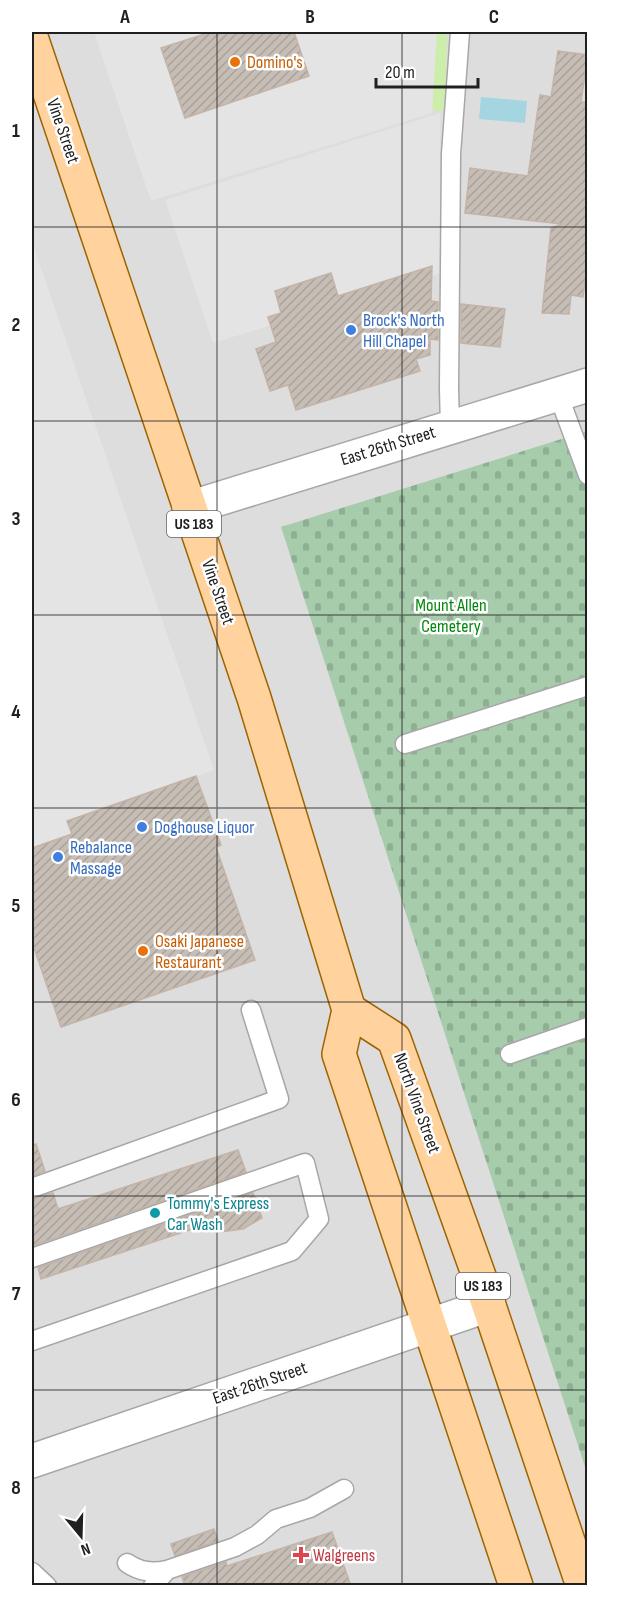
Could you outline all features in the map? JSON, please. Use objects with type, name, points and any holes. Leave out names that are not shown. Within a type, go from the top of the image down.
[{"type":"main road","name":"Vine Street","points":[[32,40],[254,698],[349,1010]]},
{"type":"main road","name":"North Vine Street","points":[[349,1010],[394,1039],[489,1305],[583,1586]]},
{"type":"main road","name":"US 183","points":[[349,1010],[339,1054],[516,1586]]},
{"type":"street","name":"East 26th Street","points":[[189,508],[573,389]]},
{"type":"street","name":"East 26th Street","points":[[32,1461],[489,1305]]},
{"type":"lane","points":[[450,427],[452,154],[459,32]]},
{"type":"lane","points":[[573,389],[588,475]]},
{"type":"lane","points":[[405,744],[588,686]]},
{"type":"lane","points":[[32,1188],[279,1099],[251,1010]]},
{"type":"lane","points":[[510,1054],[588,1027]]},
{"type":"lane","points":[[32,1258],[305,1163],[319,1220],[292,1251],[32,1341]]},
{"type":"lane","points":[[127,1563],[145,1572],[167,1570],[235,1547],[257,1535],[276,1519],[310,1508],[344,1489]]},
{"type":"lane","points":[[153,1586],[167,1570]]},
{"type":"lane","points":[[32,1572],[47,1586]]},
{"type":"shaded area","points":[[32,32],[587,32],[587,1585],[32,1585]]},
{"type":"shaded area","points":[[94,32],[437,32],[432,113],[151,201]]},
{"type":"shaded area","points":[[440,113],[441,273],[213,343],[165,200]]},
{"type":"shaded area","points":[[32,242],[214,770],[68,821],[72,834],[32,848]]},
{"type":"green space","points":[[433,32],[447,32],[445,109],[440,111],[431,108]]},
{"type":"green space","name":"Mount Allen Cemetery","points":[[587,431],[587,1473],[281,527]]},
{"type":"water","points":[[481,97],[527,101],[525,123],[479,119]]},
{"type":"building","name":"Domino's","points":[[211,32],[294,32],[309,76],[185,118],[161,48]]},
{"type":"building","points":[[558,51],[588,55],[581,102],[588,102],[588,261],[583,297],[571,295],[569,314],[542,313],[551,228],[562,224],[465,213],[470,168],[528,176],[540,95],[551,97]]},
{"type":"building","name":"Brock's North Hill Chapel","points":[[432,266],[431,301],[438,302],[438,340],[430,339],[430,355],[416,359],[420,371],[296,410],[288,385],[270,391],[256,349],[276,342],[268,317],[281,313],[275,291],[331,273],[338,296]]},
{"type":"building","points":[[461,304],[505,309],[500,347],[461,343]]},
{"type":"building","points":[[196,776],[221,845],[216,847],[255,960],[61,1027],[32,942],[32,848],[72,834],[67,821]]},
{"type":"building","points":[[36,1144],[45,1171],[32,1176],[32,1145]]},
{"type":"building","points":[[238,1150],[246,1172],[32,1246],[32,1199],[53,1193],[58,1209]]},
{"type":"building","points":[[253,1193],[262,1218],[243,1229],[220,1232],[217,1221],[41,1279],[38,1268]]},
{"type":"building","points":[[214,1529],[218,1541],[175,1556],[171,1544]]},
{"type":"building","name":"Walgreens","points":[[332,1532],[351,1586],[185,1586],[182,1577],[226,1562],[227,1566]]},
{"type":"place","name":"Domino's","points":[[235,62]]},
{"type":"place","name":"Brock's North Hill Chapel","points":[[351,330]]},
{"type":"place","name":"Doghouse Liquor","points":[[142,827]]},
{"type":"place","name":"Rebalance Massage","points":[[58,857]]},
{"type":"place","name":"Osaki Japanese Restaurant","points":[[143,951]]},
{"type":"place","name":"Tommy's Express Car Wash","points":[[155,1213]]},
{"type":"place","name":"Walgreens","points":[[301,1555]]}]
